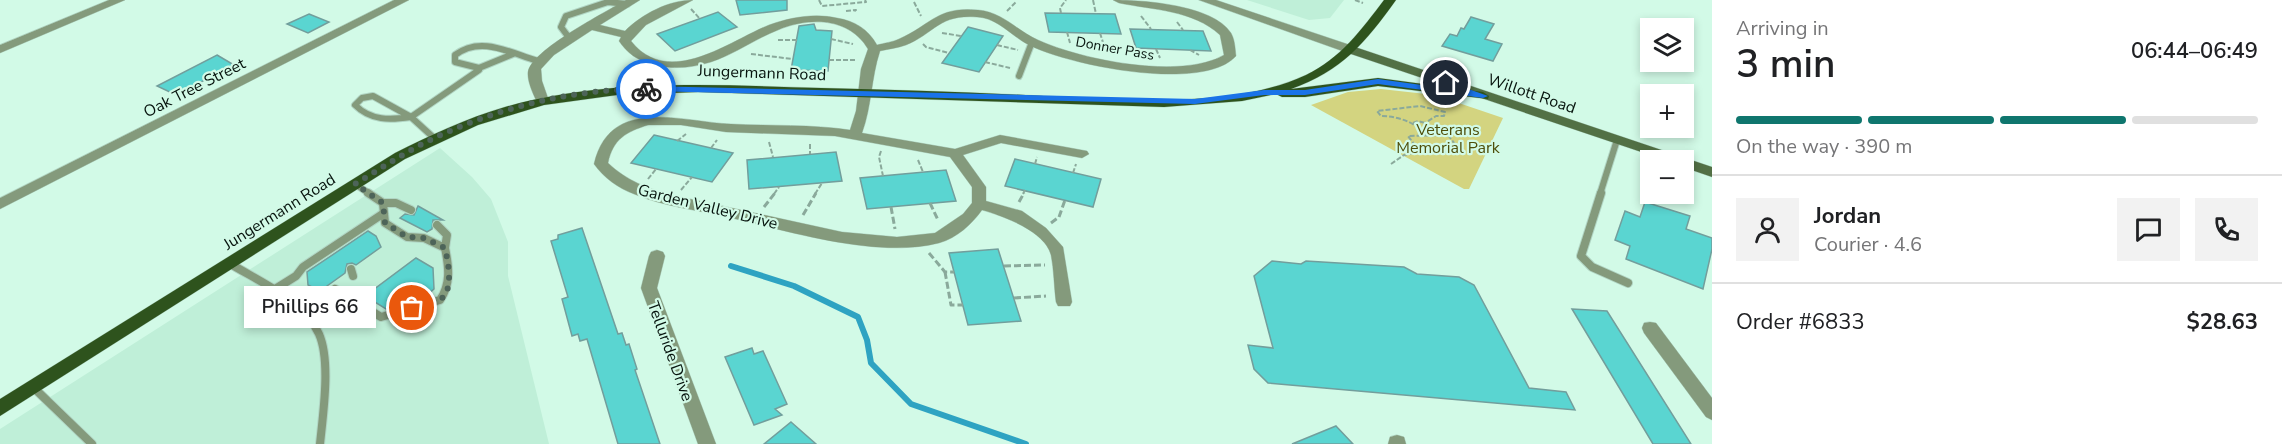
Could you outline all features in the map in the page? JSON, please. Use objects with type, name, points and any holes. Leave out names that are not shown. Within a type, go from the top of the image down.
[{"type":"main road","name":"Jungermann Road","points":[[0,408],[355,184],[434,138],[465,124],[543,100],[636,89],[1195,102],[1284,88],[1309,78],[1335,64],[1352,50],[1390,0]]},
{"type":"main road","name":"Willott Road","points":[[1352,50],[1648,150]]},
{"type":"main road","points":[[1264,92],[1305,93],[1378,82],[1483,96]]},
{"type":"main road","points":[[1694,166],[1712,172]]},
{"type":"street","points":[[0,49],[119,0]]},
{"type":"street","name":"Oak Tree Street","points":[[0,204],[403,0]]},
{"type":"street","points":[[687,0],[636,26],[627,35],[625,41],[630,50],[660,63],[681,64],[706,59],[733,49],[763,32],[789,22],[831,20],[849,24],[863,32],[873,54],[867,69],[864,114],[855,134]]},
{"type":"street","name":"Donner Pass","points":[[873,54],[903,42],[932,21],[943,16],[978,13],[999,19],[1030,47],[1146,71],[1193,69],[1217,64],[1230,56],[1229,42],[1224,32],[1207,21],[1187,12],[1119,0]]},
{"type":"street","name":"Willott Road","points":[[1205,0],[1352,50]]},
{"type":"street","points":[[543,100],[534,72],[538,61],[631,2]]},
{"type":"street","points":[[591,26],[627,35]]},
{"type":"street","name":"Garden Valley Drive","points":[[979,204],[968,218],[937,238],[897,242],[842,237],[755,220],[639,191],[615,178],[601,164],[604,145],[622,129],[647,121],[681,121],[726,128],[855,134],[955,153],[1000,139],[1082,154]]},
{"type":"street","points":[[955,153],[979,187],[979,204],[1017,215],[1041,232],[1058,251],[1063,299]]},
{"type":"street","name":"Telluride Drive","points":[[657,256],[649,288],[706,444]]},
{"type":"street","points":[[1650,328],[1712,412]]},
{"type":"lane","points":[[570,39],[561,27],[566,16],[608,2],[631,2]]},
{"type":"lane","points":[[479,70],[455,62],[455,55],[472,45],[482,43],[538,61]]},
{"type":"lane","points":[[1020,73],[1030,47]]},
{"type":"lane","points":[[434,138],[411,117],[373,96],[362,98],[355,105],[360,112],[388,120],[411,117],[479,70],[513,54]]},
{"type":"lane","points":[[1617,140],[1581,256],[1592,267],[1628,283]]},
{"type":"lane","points":[[355,184],[383,203],[396,203],[411,210]]},
{"type":"lane","points":[[383,203],[385,223],[407,237],[424,238],[445,248]]},
{"type":"lane","points":[[272,291],[384,213]]},
{"type":"lane","points":[[335,289],[381,317],[440,300],[445,294],[450,269],[445,248],[447,235],[437,225]]},
{"type":"lane","points":[[230,263],[295,306],[309,318],[320,334],[323,359],[319,444]]},
{"type":"lane","points":[[33,387],[92,444]]},
{"type":"path","points":[[819,0],[822,6],[866,2],[865,0]]},
{"type":"path","points":[[1061,13],[1060,8],[1066,0]]},
{"type":"path","points":[[1093,0],[1096,14]]},
{"type":"path","points":[[1355,0],[1363,3]]},
{"type":"path","points":[[914,2],[920,16],[932,21]]},
{"type":"path","points":[[912,35],[926,47],[949,53]]},
{"type":"path","points":[[997,45],[1030,47]]},
{"type":"path","points":[[733,49],[755,56],[793,59]]},
{"type":"path","points":[[829,60],[873,54]]},
{"type":"path","points":[[985,62],[1020,73]]},
{"type":"path","points":[[1413,123],[1418,121],[1425,123],[1436,116],[1444,116],[1445,112],[1437,108],[1406,106],[1377,111],[1381,116],[1389,115],[1413,123],[1416,127],[1423,129],[1428,136]]},
{"type":"path","points":[[1431,109],[1430,112],[1436,116]]},
{"type":"path","points":[[1383,110],[1389,112],[1389,115]]},
{"type":"path","points":[[1423,129],[1428,127],[1425,123]]},
{"type":"path","points":[[1391,164],[1404,155],[1420,152],[1461,152],[1448,135],[1408,136],[1420,152]]},
{"type":"path","points":[[883,176],[879,157],[884,141]]},
{"type":"path","points":[[795,228],[822,183]]},
{"type":"path","points":[[755,220],[779,187]]},
{"type":"path","points":[[1041,232],[1059,217],[1065,200]]},
{"type":"path","points":[[891,207],[897,242]]},
{"type":"path","points":[[930,256],[945,272],[951,305],[963,304]]},
{"type":"path","points":[[1004,266],[1059,264]]},
{"type":"path","points":[[945,272],[954,272]]},
{"type":"path","points":[[1014,298],[1063,299]]},
{"type":"shaded area","points":[[1247,0],[1344,0],[1330,18],[1309,20]]},
{"type":"shaded area","points":[[440,148],[472,177],[491,199],[508,242],[508,276],[549,444],[0,444],[0,429]]},
{"type":"green space","name":"Veterans Memorial Park","points":[[1381,89],[1435,95],[1503,118],[1469,189],[1464,189],[1311,105],[1348,92]]},
{"type":"building","points":[[736,0],[787,0],[787,10],[740,15]]},
{"type":"building","points":[[718,12],[737,27],[675,51],[657,34]]},
{"type":"building","points":[[1045,13],[1115,14],[1121,34],[1049,32]]},
{"type":"building","points":[[309,14],[329,22],[308,33],[287,24]]},
{"type":"building","points":[[1471,17],[1494,24],[1485,39],[1502,44],[1493,61],[1442,46],[1450,34],[1457,36],[1461,28],[1464,29]]},
{"type":"building","points":[[814,24],[816,30],[832,31],[828,71],[791,70],[799,26]]},
{"type":"building","points":[[968,27],[1003,36],[979,72],[942,63]]},
{"type":"building","points":[[1130,29],[1203,31],[1211,51],[1136,48]]},
{"type":"building","points":[[217,55],[234,65],[176,95],[157,86]]},
{"type":"building","points":[[654,135],[733,153],[712,182],[631,163]]},
{"type":"building","points":[[836,152],[842,181],[749,189],[747,160]]},
{"type":"building","points":[[1015,159],[1101,179],[1093,207],[1005,186]]},
{"type":"building","points":[[946,170],[956,201],[867,209],[860,178]]},
{"type":"building","points":[[1644,204],[1651,204],[1690,216],[1686,229],[1712,238],[1712,249],[1703,289],[1626,259],[1630,246],[1615,240],[1625,211],[1640,217]]},
{"type":"building","points":[[418,206],[443,220],[433,220],[432,229],[427,232],[400,218],[405,214],[414,215]]},
{"type":"building","points":[[582,228],[618,334],[622,333],[626,345],[629,344],[637,369],[635,370],[660,444],[618,444],[587,339],[580,341],[578,334],[572,336],[562,299],[568,297],[551,241],[558,239],[558,235]]},
{"type":"building","points":[[368,231],[376,236],[381,247],[356,265],[347,264],[345,273],[320,291],[308,285],[307,272]]},
{"type":"building","points":[[998,249],[1021,321],[968,325],[949,253]]},
{"type":"building","points":[[416,258],[433,268],[434,289],[424,298],[386,309],[365,296]]},
{"type":"building","points":[[1272,261],[1404,267],[1417,274],[1459,277],[1474,285],[1529,388],[1566,392],[1575,410],[1268,383],[1254,369],[1248,345],[1273,348],[1254,276]]},
{"type":"building","points":[[1572,309],[1607,311],[1691,444],[1653,444]]},
{"type":"building","points":[[752,348],[754,354],[763,351],[787,404],[775,409],[782,415],[754,425],[725,357]]},
{"type":"building","points":[[791,422],[816,444],[764,444]]},
{"type":"building","points":[[1336,426],[1353,444],[1292,444]]},
{"type":"waterway","points":[[731,266],[794,286],[858,317],[867,340],[871,363],[911,404],[1026,444]]},
{"type":"way so far","points":[[412,308],[440,300],[445,294],[450,269],[445,248],[424,238],[407,237],[385,223],[383,203],[355,184],[400,156],[465,124],[543,100],[581,94],[646,89]]},
{"type":"place","name":"Phillips 66","points":[[412,308]]},
{"type":"route","points":[[646,89],[698,88],[1195,102],[1246,97],[1264,92],[1305,93],[1362,82],[1378,82],[1483,96],[1446,83]]}]
